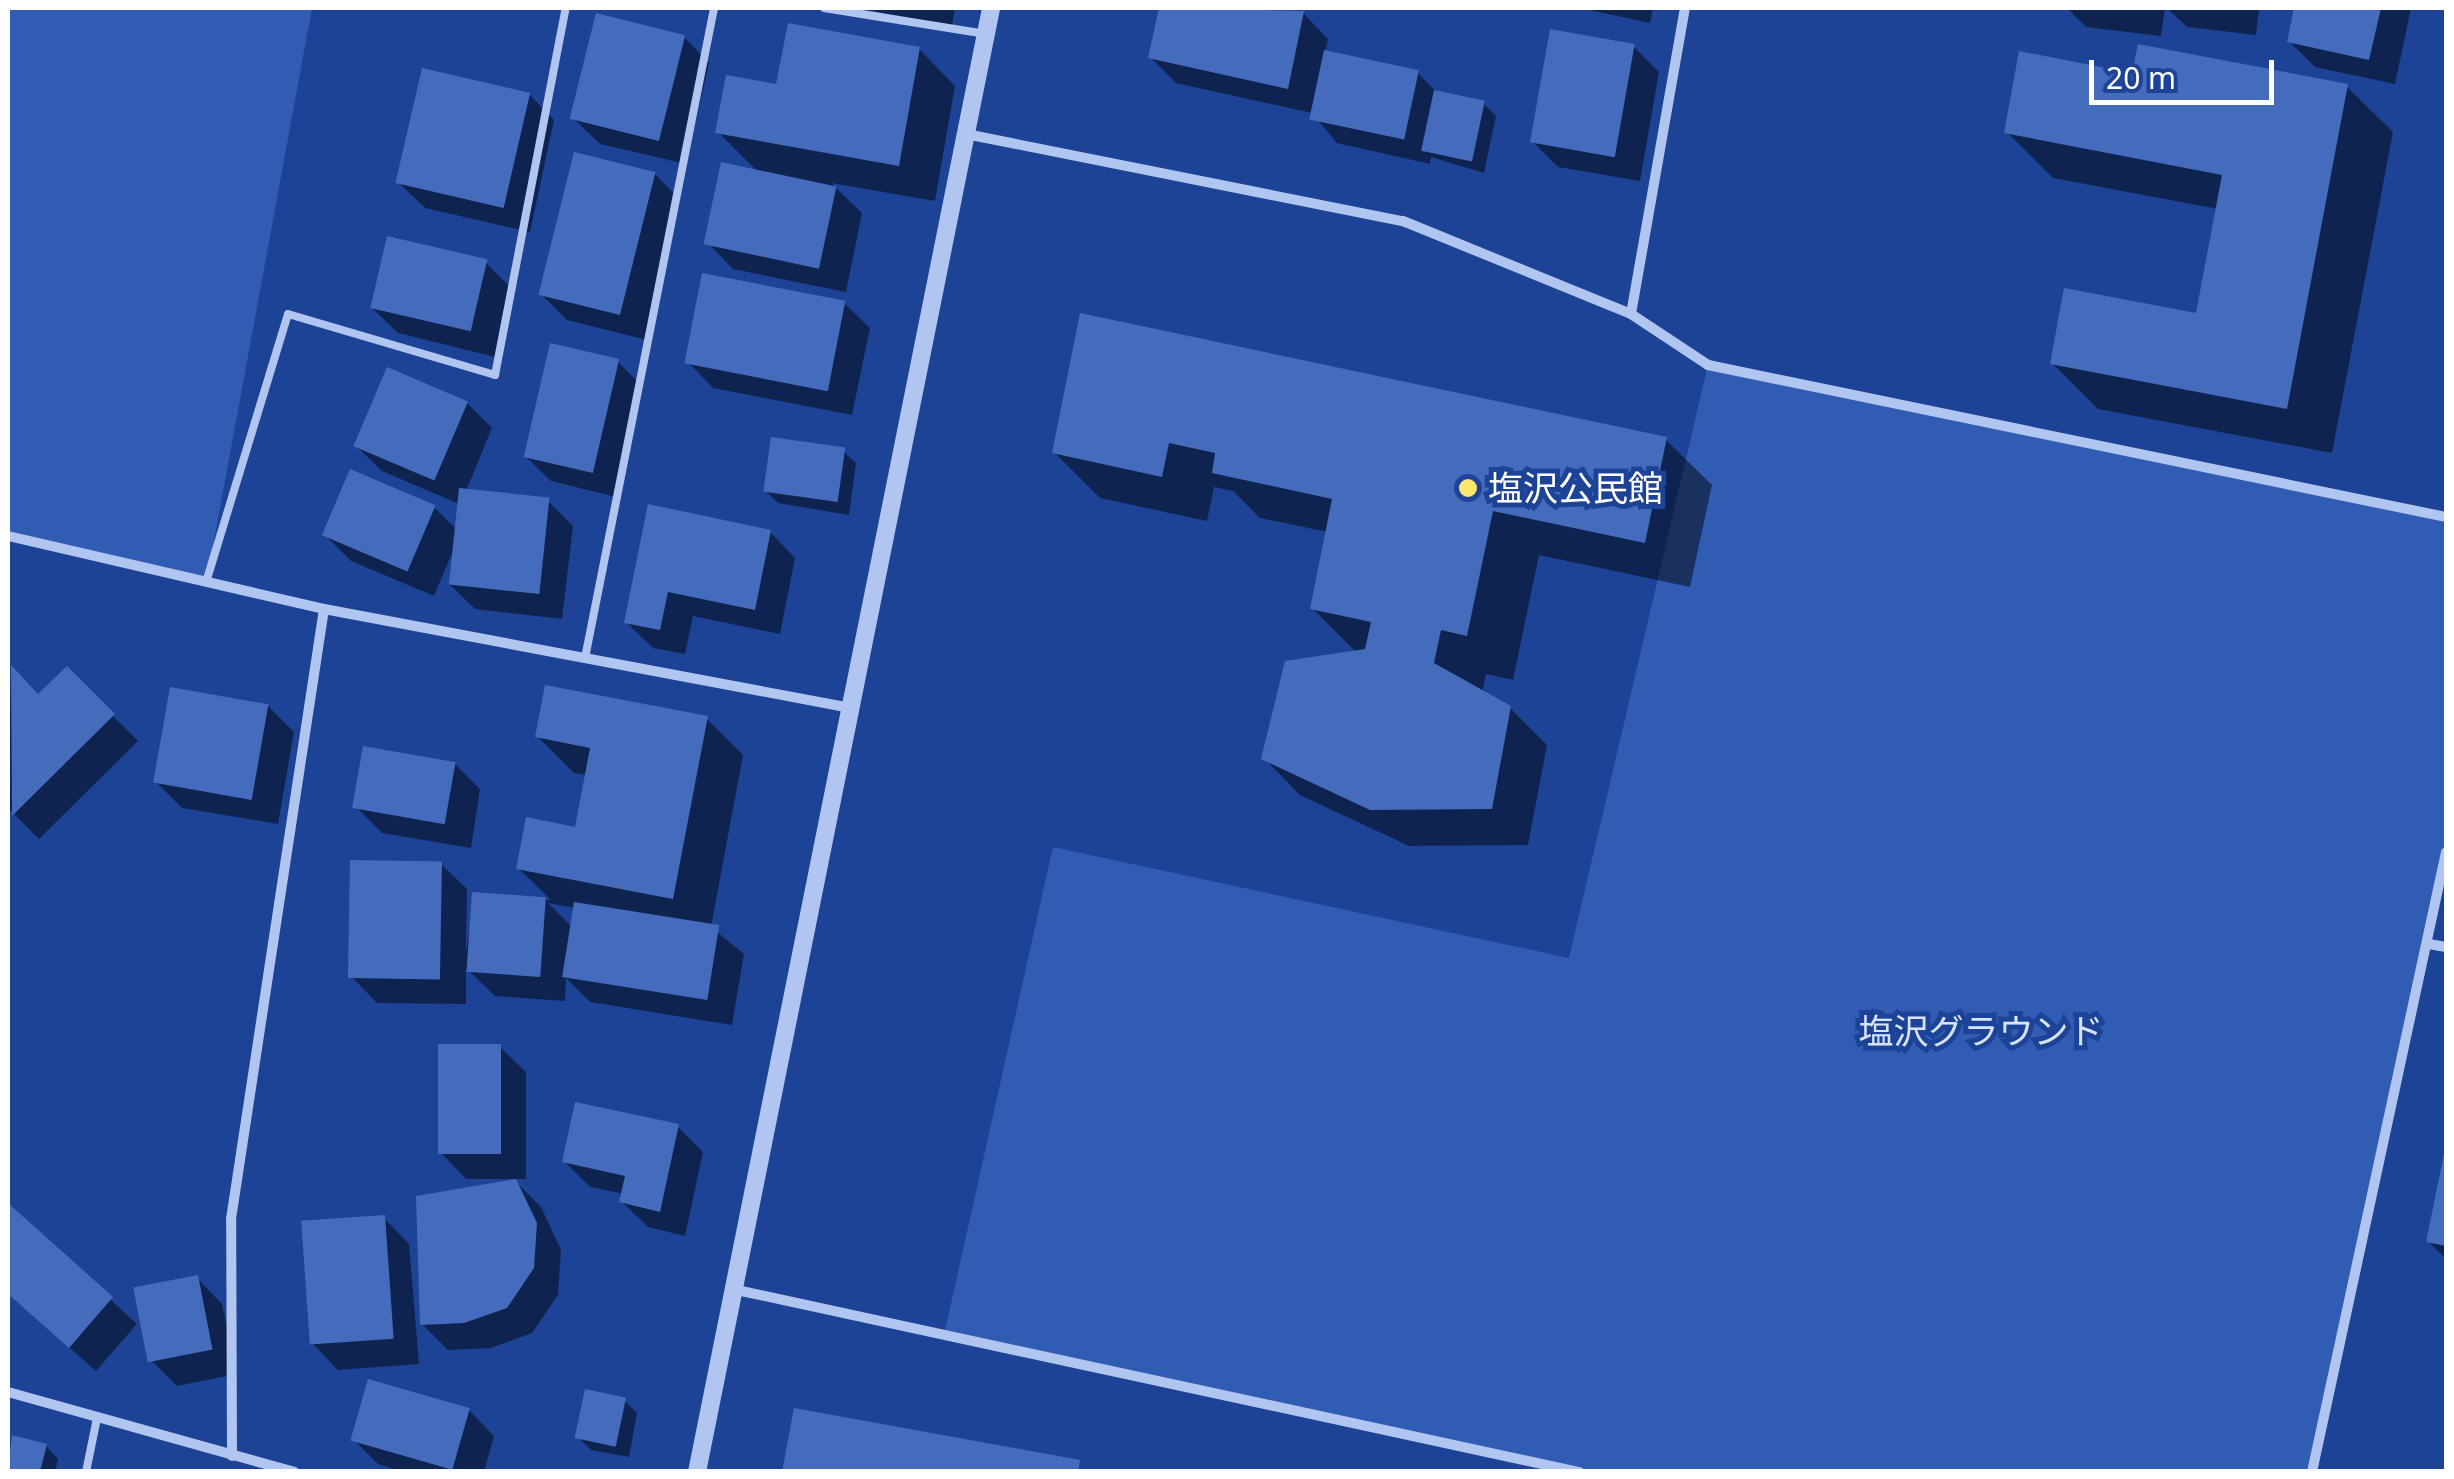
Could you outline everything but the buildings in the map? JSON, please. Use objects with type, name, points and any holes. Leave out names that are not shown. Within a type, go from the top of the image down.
[{"type":"street","points":[[698,1472],[992,8]]},
{"type":"street","points":[[1631,314],[1685,8]]},
{"type":"street","points":[[966,134],[1403,221],[1631,314],[1708,366],[2446,517]]},
{"type":"street","points":[[8,536],[324,609],[851,708]]},
{"type":"street","points":[[232,1456],[231,1218],[324,609]]},
{"type":"street","points":[[2312,1472],[2446,852]]},
{"type":"street","points":[[2429,944],[2446,947]]},
{"type":"street","points":[[732,1289],[1579,1472]]},
{"type":"street","points":[[8,1392],[294,1472]]},
{"type":"lane","points":[[207,579],[288,314],[495,376],[566,8]]},
{"type":"lane","points":[[586,658],[714,8]]},
{"type":"lane","points":[[824,8],[986,34]]},
{"type":"lane","points":[[86,1472],[97,1418]]},
{"type":"green space","points":[[8,8],[312,8],[207,579],[8,536]]},
{"type":"green space","name":"塩沢グラウンド","points":[[1708,365],[2446,517],[2446,852],[2312,1471],[1579,1471],[944,1335],[1053,847],[1569,958]]},
{"type":"place","name":"塩沢公民館","points":[[1468,488]]}]
